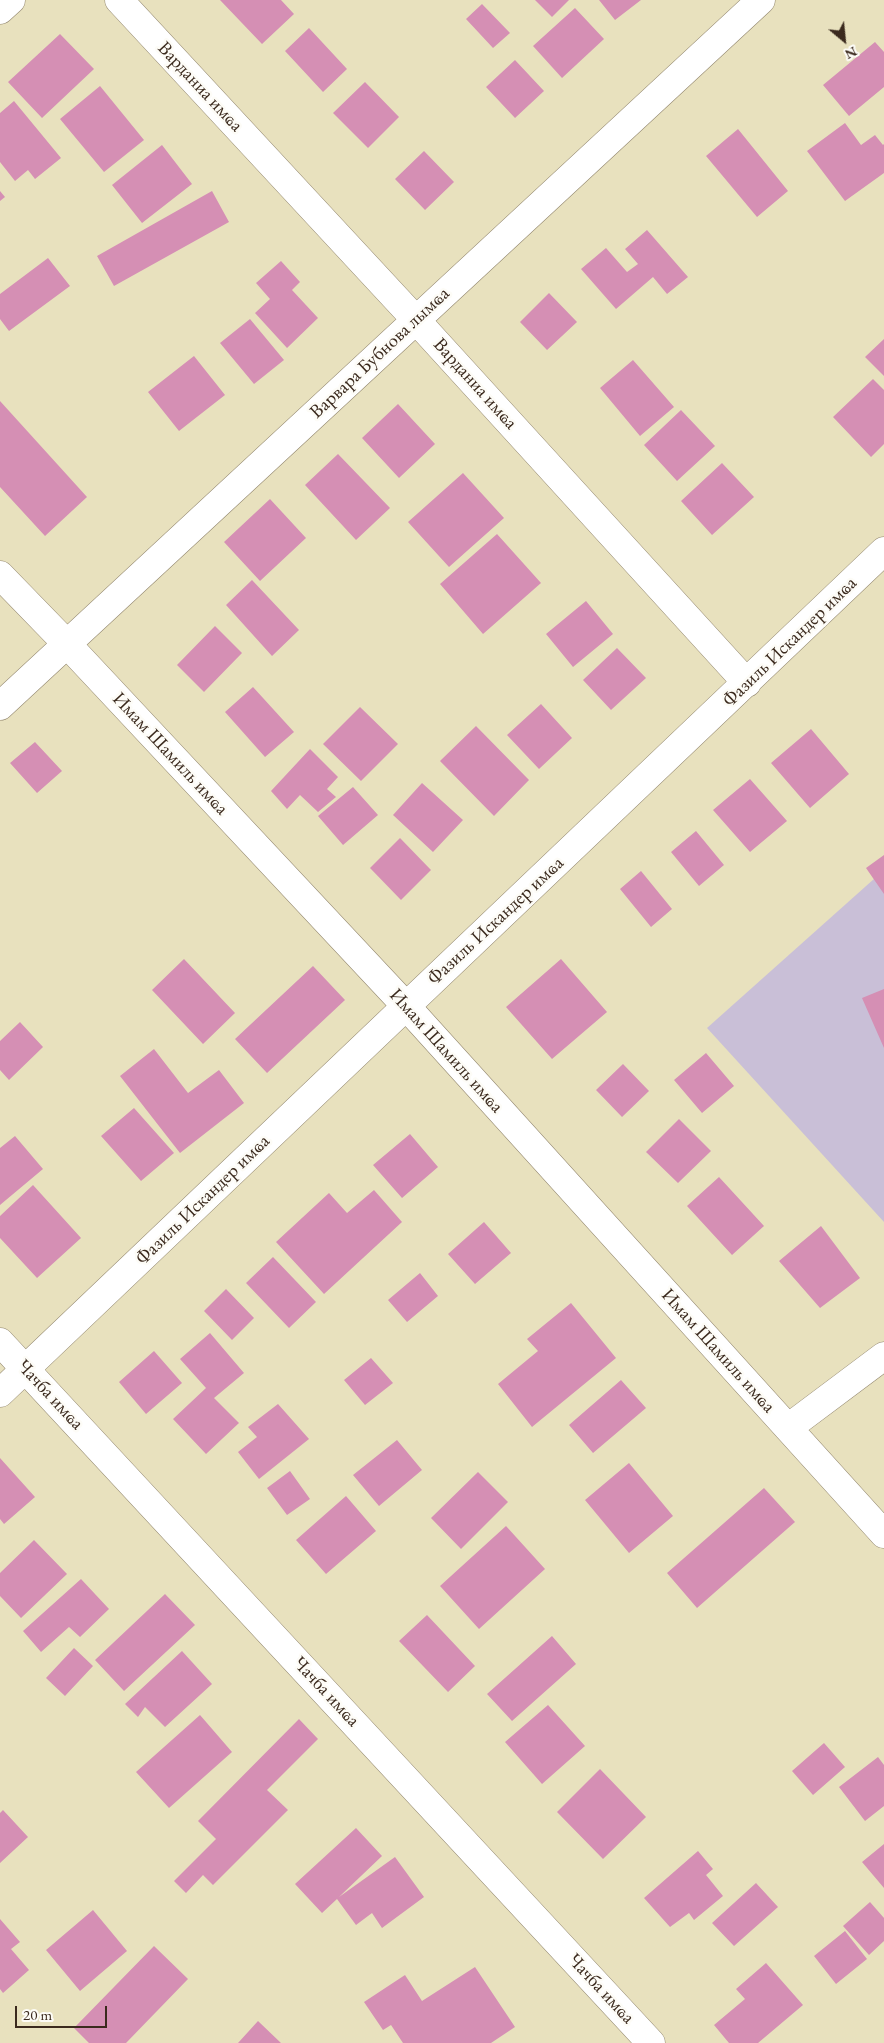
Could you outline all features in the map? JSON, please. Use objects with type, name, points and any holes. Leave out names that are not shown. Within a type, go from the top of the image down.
[{"type":"street","points":[[0,10],[11,0]]},
{"type":"street","name":"Варданиа имҩа","points":[[119,0],[416,320],[747,683]]},
{"type":"street","name":"Варвара Бубнова лымҩа","points":[[0,706],[761,0]]},
{"type":"street","name":"Фазиль Искандер имҩа","points":[[0,1393],[884,551]]},
{"type":"street","name":"Имам Шамиль имҩа","points":[[0,575],[406,1006],[884,1534]]},
{"type":"street","name":"Чачба имҩа","points":[[0,1342],[651,2043]]},
{"type":"street","points":[[788,1428],[884,1356]]},
{"type":"shaded area","points":[[884,870],[884,1222],[707,1028]]},
{"type":"building","points":[[220,0],[281,0],[294,14],[262,44]]},
{"type":"building","points":[[535,0],[569,0],[552,17]]},
{"type":"building","points":[[599,0],[641,0],[615,20]]},
{"type":"building","points":[[482,4],[510,33],[493,48],[466,19]]},
{"type":"building","points":[[575,8],[604,39],[562,78],[533,46]]},
{"type":"building","points":[[309,28],[347,69],[323,92],[285,51]]},
{"type":"building","points":[[60,34],[94,69],[42,118],[8,82]]},
{"type":"building","points":[[875,42],[884,52],[884,87],[849,116],[823,85]]},
{"type":"building","points":[[515,60],[544,91],[515,118],[486,87]]},
{"type":"building","points":[[365,82],[399,117],[368,148],[333,113]]},
{"type":"building","points":[[100,86],[144,140],[104,172],[60,119]]},
{"type":"building","points":[[14,101],[61,158],[35,179],[28,170],[15,181],[0,162],[0,113]]},
{"type":"building","points":[[845,123],[861,145],[875,135],[884,144],[884,173],[845,201],[807,151]]},
{"type":"building","points":[[738,129],[788,191],[757,217],[706,156]]},
{"type":"building","points":[[162,145],[192,184],[142,223],[112,185]]},
{"type":"building","points":[[424,151],[454,182],[425,210],[395,179]]},
{"type":"building","points":[[0,191],[5,197],[0,201]]},
{"type":"building","points":[[212,191],[229,222],[114,286],[97,256]]},
{"type":"building","points":[[647,230],[688,277],[667,294],[653,277],[616,309],[581,269],[606,248],[627,272],[638,264],[625,249]]},
{"type":"building","points":[[48,258],[70,286],[9,331],[0,319],[0,294]]},
{"type":"building","points":[[281,261],[300,282],[292,290],[318,318],[287,348],[255,313],[270,299],[256,283]]},
{"type":"building","points":[[549,293],[577,322],[547,350],[520,322]]},
{"type":"building","points":[[250,319],[284,360],[254,384],[220,343]]},
{"type":"building","points":[[884,339],[884,376],[865,357]]},
{"type":"building","points":[[194,356],[225,395],[179,431],[148,392]]},
{"type":"building","points":[[633,360],[674,407],[640,436],[600,388]]},
{"type":"building","points":[[873,379],[884,390],[884,444],[871,457],[833,417]]},
{"type":"building","points":[[0,401],[87,497],[45,536],[0,487]]},
{"type":"building","points":[[398,404],[435,444],[399,478],[362,438]]},
{"type":"building","points":[[681,410],[715,446],[677,481],[644,445]]},
{"type":"building","points":[[338,454],[390,508],[356,540],[305,485]]},
{"type":"building","points":[[722,463],[754,497],[712,535],[681,501]]},
{"type":"building","points":[[463,473],[504,518],[449,567],[408,522]]},
{"type":"building","points":[[270,499],[306,538],[260,581],[224,542]]},
{"type":"building","points":[[497,534],[541,583],[483,634],[440,584]]},
{"type":"building","points":[[252,580],[299,630],[272,656],[226,605]]},
{"type":"building","points":[[586,601],[613,634],[573,667],[546,634]]},
{"type":"building","points":[[215,626],[242,653],[204,692],[177,665]]},
{"type":"building","points":[[617,648],[646,678],[611,710],[583,680]]},
{"type":"building","points":[[253,687],[294,732],[265,757],[225,712]]},
{"type":"building","points":[[541,704],[572,738],[539,769],[507,735]]},
{"type":"building","points":[[360,707],[398,744],[361,781],[323,744]]},
{"type":"building","points":[[476,726],[529,780],[494,816],[440,761]]},
{"type":"building","points":[[811,729],[849,774],[810,808],[771,763]]},
{"type":"building","points":[[35,742],[62,771],[37,793],[10,763]]},
{"type":"building","points":[[310,749],[338,777],[327,789],[336,797],[318,812],[300,795],[287,809],[271,791]]},
{"type":"building","points":[[750,779],[787,821],[750,852],[713,810]]},
{"type":"building","points":[[422,783],[463,820],[433,852],[393,815]]},
{"type":"building","points":[[353,787],[378,815],[343,845],[318,816]]},
{"type":"building","points":[[696,831],[724,865],[699,886],[671,852]]},
{"type":"building","points":[[400,838],[431,870],[401,900],[370,868]]},
{"type":"building","points":[[884,855],[884,894],[866,868]]},
{"type":"building","points":[[641,871],[672,909],[651,927],[620,889]]},
{"type":"building","points":[[184,959],[235,1013],[203,1044],[152,990]]},
{"type":"building","points":[[561,959],[607,1012],[552,1059],[506,1007]]},
{"type":"building","points":[[313,966],[345,1000],[267,1073],[235,1039]]},
{"type":"building","points":[[884,989],[884,1048],[862,998]]},
{"type":"building","points":[[20,1022],[43,1047],[9,1080],[0,1070],[0,1041]]},
{"type":"building","points":[[154,1049],[188,1093],[219,1070],[244,1103],[180,1153],[120,1076]]},
{"type":"building","points":[[706,1053],[734,1086],[702,1113],[674,1080]]},
{"type":"building","points":[[623,1064],[649,1091],[622,1117],[596,1090]]},
{"type":"building","points":[[134,1108],[174,1153],[141,1181],[101,1136]]},
{"type":"building","points":[[679,1119],[711,1151],[678,1183],[646,1152]]},
{"type":"building","points":[[410,1134],[438,1167],[402,1198],[373,1165]]},
{"type":"building","points":[[15,1136],[43,1169],[0,1205],[0,1148]]},
{"type":"building","points":[[719,1177],[764,1226],[732,1255],[687,1206]]},
{"type":"building","points":[[33,1185],[81,1238],[37,1278],[0,1238],[0,1216]]},
{"type":"building","points":[[374,1190],[402,1222],[324,1294],[276,1242],[329,1193],[347,1213]]},
{"type":"building","points":[[484,1222],[511,1253],[475,1284],[448,1254]]},
{"type":"building","points":[[821,1226],[860,1278],[820,1308],[779,1261]]},
{"type":"building","points":[[273,1257],[316,1302],[289,1328],[246,1283]]},
{"type":"building","points":[[420,1273],[438,1296],[407,1322],[388,1300]]},
{"type":"building","points":[[226,1289],[254,1318],[232,1340],[204,1311]]},
{"type":"building","points":[[571,1303],[616,1358],[532,1427],[498,1384],[538,1351],[527,1339]]},
{"type":"building","points":[[210,1333],[244,1373],[214,1398],[239,1423],[206,1454],[173,1419],[206,1388],[180,1359]]},
{"type":"building","points":[[154,1351],[182,1383],[146,1414],[119,1382]]},
{"type":"building","points":[[371,1358],[393,1383],[365,1405],[344,1380]]},
{"type":"building","points":[[621,1380],[646,1408],[593,1453],[569,1425]]},
{"type":"building","points":[[278,1404],[309,1439],[259,1479],[238,1452],[257,1437],[248,1427]]},
{"type":"building","points":[[397,1440],[422,1470],[379,1506],[353,1475]]},
{"type":"building","points":[[0,1458],[35,1497],[4,1524],[0,1519]]},
{"type":"building","points":[[629,1463],[673,1516],[629,1553],[585,1500]]},
{"type":"building","points":[[290,1471],[310,1499],[287,1515],[267,1488]]},
{"type":"building","points":[[478,1472],[508,1502],[461,1549],[431,1518]]},
{"type":"building","points":[[764,1488],[795,1522],[697,1608],[667,1573]]},
{"type":"building","points":[[346,1496],[376,1531],[326,1574],[296,1540]]},
{"type":"building","points":[[506,1526],[545,1569],[479,1629],[440,1586]]},
{"type":"building","points":[[34,1540],[67,1574],[21,1618],[0,1596],[0,1573]]},
{"type":"building","points":[[81,1579],[109,1609],[80,1637],[69,1627],[41,1652],[23,1631]]},
{"type":"building","points":[[165,1594],[195,1625],[124,1691],[95,1660]]},
{"type":"building","points":[[427,1615],[475,1666],[448,1692],[399,1641]]},
{"type":"building","points":[[552,1636],[576,1664],[512,1721],[487,1694]]},
{"type":"building","points":[[74,1648],[93,1666],[65,1696],[46,1678]]},
{"type":"building","points":[[182,1651],[212,1684],[165,1727],[145,1707],[138,1717],[125,1704]]},
{"type":"building","points":[[548,1705],[585,1746],[542,1784],[505,1742]]},
{"type":"building","points":[[200,1715],[232,1752],[169,1808],[136,1772]]},
{"type":"building","points":[[299,1719],[318,1739],[267,1790],[288,1810],[213,1885],[203,1875],[186,1893],[174,1881],[216,1839],[198,1821]]},
{"type":"building","points":[[824,1743],[845,1767],[813,1795],[792,1771]]},
{"type":"building","points":[[878,1757],[884,1765],[884,1806],[865,1821],[839,1787]]},
{"type":"building","points":[[600,1769],[646,1817],[603,1859],[557,1812]]},
{"type":"building","points":[[3,1810],[28,1837],[0,1863],[0,1813]]},
{"type":"building","points":[[356,1828],[382,1856],[339,1897],[395,1857],[424,1897],[382,1928],[372,1913],[356,1925],[337,1899],[322,1913],[295,1884]]},
{"type":"building","points":[[884,1844],[884,1888],[862,1862]]},
{"type":"building","points":[[698,1851],[713,1869],[706,1875],[723,1896],[694,1920],[689,1913],[670,1927],[644,1898]]},
{"type":"building","points":[[756,1883],[778,1907],[734,1946],[712,1923]]},
{"type":"building","points":[[870,1902],[884,1918],[884,1941],[869,1955],[843,1926]]},
{"type":"building","points":[[93,1910],[127,1951],[80,1991],[46,1950]]},
{"type":"building","points":[[0,1919],[20,1942],[11,1949],[29,1970],[3,1993],[0,1989]]},
{"type":"building","points":[[845,1931],[867,1959],[836,1984],[814,1956]]},
{"type":"building","points":[[154,1946],[188,1979],[126,2043],[89,2043],[74,2028]]},
{"type":"building","points":[[766,1963],[803,2005],[758,2043],[729,2043],[714,2025],[745,1999],[736,1989]]},
{"type":"building","points":[[475,1967],[515,2027],[491,2043],[403,2043],[391,2025],[383,2030],[364,2002],[405,1975],[422,2001]]},
{"type":"building","points":[[258,2021],[281,2043],[238,2043]]}]
